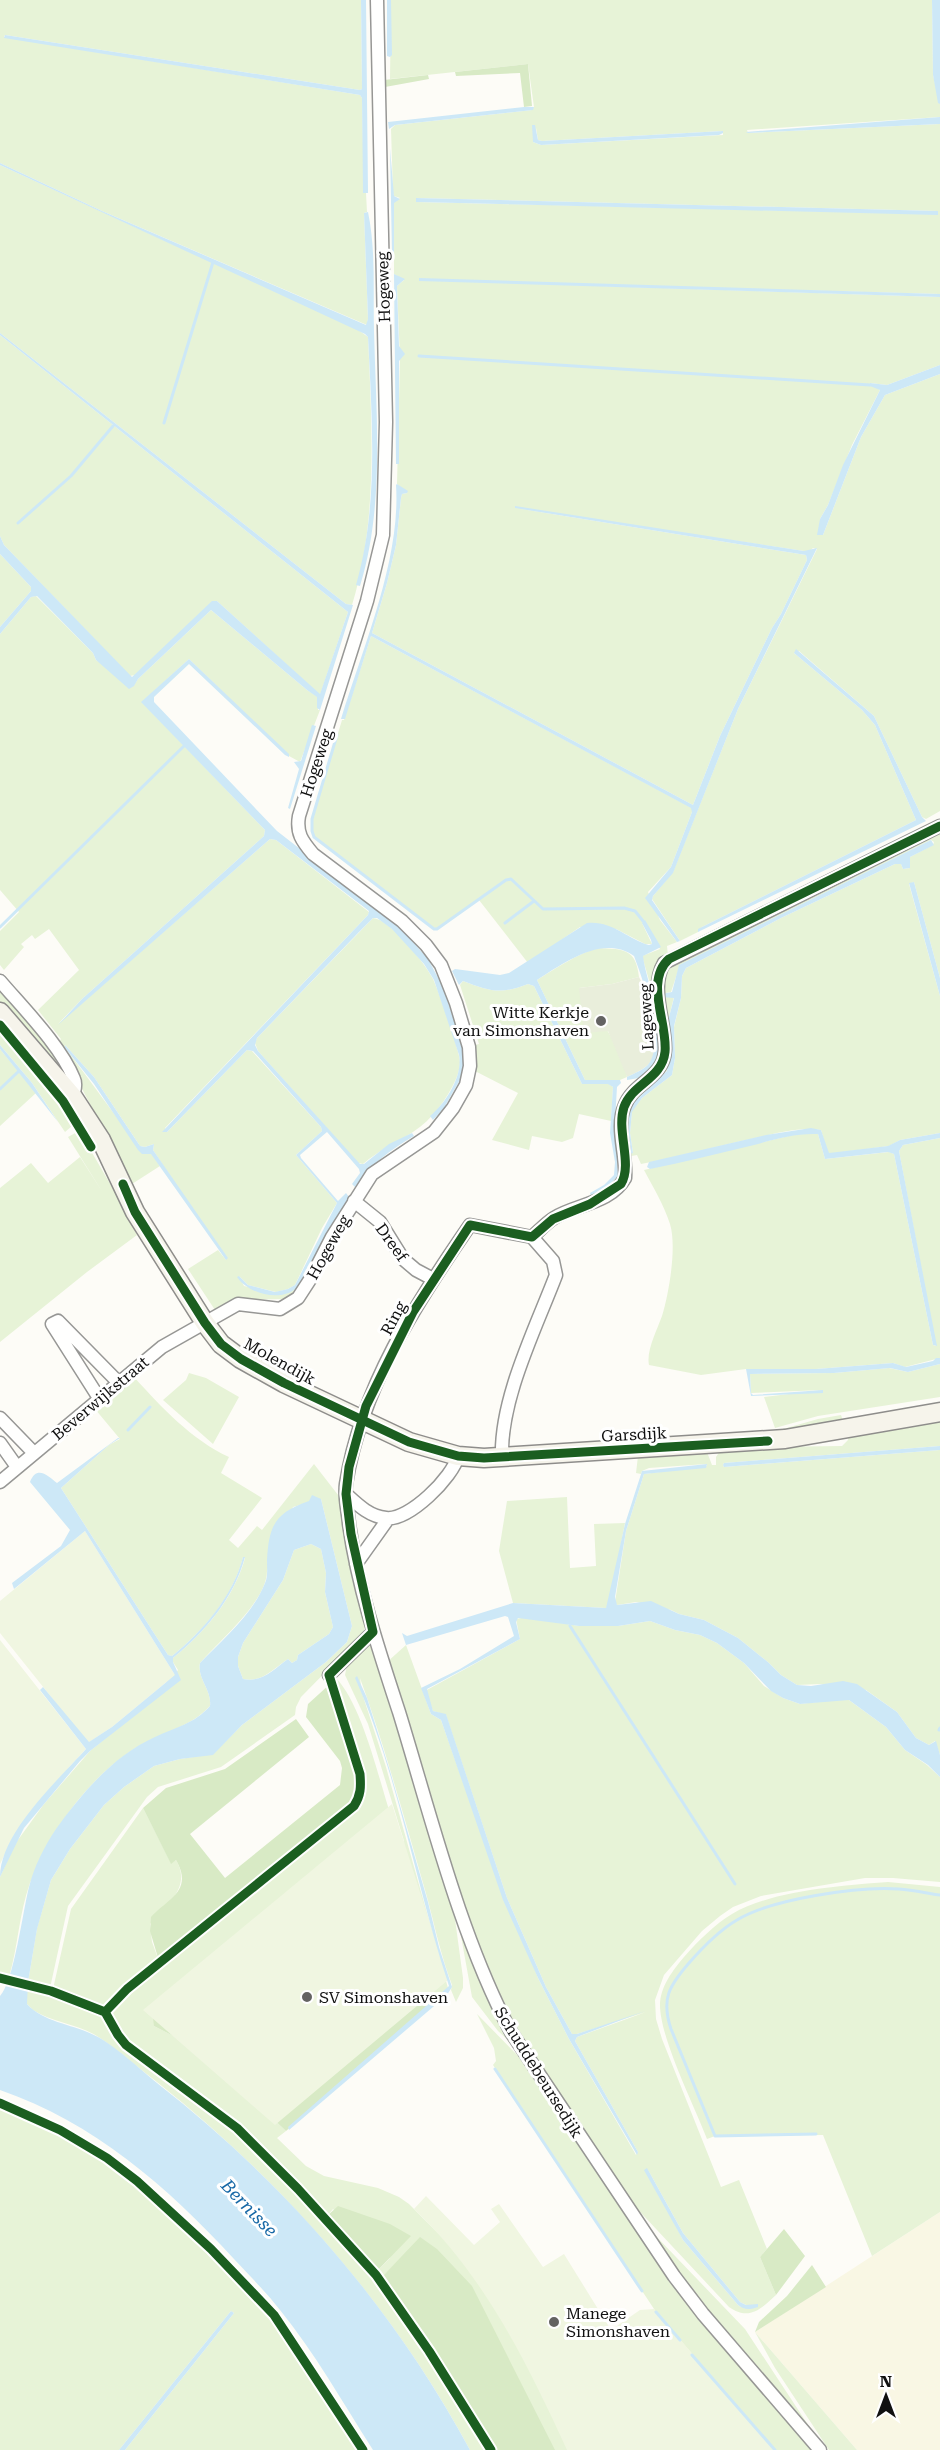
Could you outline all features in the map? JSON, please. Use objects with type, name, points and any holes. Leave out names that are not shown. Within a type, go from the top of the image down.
[{"type":"main road","name":"Molendijk","points":[[0,1012],[72,1097],[101,1140],[135,1212],[205,1323],[221,1344],[241,1359],[284,1383],[409,1442],[469,1458],[502,1457]]},
{"type":"main road","name":"Garsdijk","points":[[502,1457],[785,1439],[940,1412]]},
{"type":"street","name":"Hogeweg","points":[[205,1323],[238,1304],[280,1309],[293,1302],[304,1290],[332,1237],[372,1174],[393,1157],[426,1138],[441,1124],[466,1085],[470,1066],[468,1041],[441,964],[402,921],[313,854],[297,831],[299,816],[367,601],[383,535],[386,504],[386,412],[376,0]]},
{"type":"street","name":"Lageweg","points":[[531,1237],[553,1219],[606,1195],[621,1184],[625,1178],[621,1135],[623,1108],[631,1095],[659,1070],[665,1052],[658,983],[664,963],[940,826]]},
{"type":"street","name":"Molendijk","points":[[0,981],[40,1028],[60,1057],[74,1080],[72,1097]]},
{"type":"street","name":"Dreef","points":[[354,1201],[380,1222],[403,1260],[433,1279]]},
{"type":"street","name":"Ring","points":[[346,1494],[349,1467],[366,1406],[413,1312],[470,1225],[531,1237]]},
{"type":"street","points":[[502,1457],[501,1435],[507,1405],[556,1275],[553,1261],[531,1237]]},
{"type":"street","points":[[99,1398],[52,1324],[57,1321],[118,1382]]},
{"type":"street","name":"Beverwijkstraat","points":[[0,1482],[162,1347],[205,1323]]},
{"type":"street","points":[[0,1418],[34,1453]]},
{"type":"street","points":[[0,1443],[17,1467]]},
{"type":"street","points":[[346,1494],[363,1510],[388,1519],[398,1516],[418,1505],[450,1474],[456,1465],[458,1456]]},
{"type":"street","name":"Schuddebeursedijk","points":[[346,1494],[356,1564],[374,1632],[452,1885],[491,1995],[511,2032],[674,2276],[738,2356],[820,2450]]},
{"type":"street","points":[[356,1564],[388,1519]]},
{"type":"street","points":[[330,1675],[374,1632]]},
{"type":"shaded area","points":[[940,2212],[940,2450],[857,2450],[755,2332]]},
{"type":"green space","points":[[0,0],[361,0],[362,89],[360,90],[5,35],[4,37],[360,95],[362,98],[364,193],[366,193],[367,212],[364,213],[367,325],[102,211],[0,163]]},
{"type":"green space","points":[[391,0],[932,0],[933,75],[940,104],[940,117],[747,130],[748,133],[940,124],[940,294],[418,280],[940,297],[940,365],[887,385],[870,383],[880,390],[852,445],[820,519],[823,535],[861,437],[885,395],[940,374],[940,811],[926,819],[922,817],[874,716],[799,651],[794,653],[862,710],[875,725],[916,820],[702,927],[698,932],[680,941],[652,899],[673,872],[738,709],[817,549],[804,551],[515,508],[806,555],[807,560],[720,736],[693,805],[372,633],[396,545],[402,494],[407,493],[397,484],[400,358],[397,286],[404,280],[394,274],[394,202],[400,198],[394,196],[393,192],[391,129],[395,125],[532,110],[534,107],[528,64],[390,79]],"holes":[[[536,128],[538,140],[542,141],[723,131],[723,135],[541,145],[533,142]],[[416,198],[938,211],[938,214],[416,202]]]},
{"type":"green space","points":[[528,64],[532,106],[524,107],[520,73],[456,76],[455,72]]},
{"type":"green space","points":[[428,75],[429,79],[385,87],[384,80]]},
{"type":"green space","points":[[0,165],[357,329],[368,337],[372,439],[370,507],[360,573],[352,605],[346,604],[0,333]]},
{"type":"green space","points":[[0,335],[348,612],[320,695],[217,601],[135,675],[130,676],[4,545],[0,536]]},
{"type":"green space","points":[[0,554],[31,587],[31,591],[0,627]]},
{"type":"green space","points":[[36,596],[93,653],[96,660],[134,685],[211,610],[318,697],[318,710],[320,710],[300,762],[289,756],[189,659],[142,702],[265,830],[264,836],[82,999],[58,1024],[270,839],[276,840],[369,912],[165,1128],[167,1132],[247,1050],[252,1051],[321,1127],[322,1131],[296,1155],[337,1203],[322,1228],[295,1285],[276,1292],[248,1285],[239,1276],[244,1286],[279,1295],[297,1288],[299,1291],[287,1299],[233,1300],[215,1310],[188,1269],[218,1250],[226,1260],[153,1150],[154,1144],[140,1146],[147,1154],[151,1153],[160,1166],[132,1184],[58,1043],[61,1039],[38,1010],[79,970],[49,929],[35,939],[32,935],[21,944],[24,947],[4,970],[0,965],[0,931],[19,912],[0,890],[0,634],[31,597]],"holes":[[[65,1045],[94,1077],[140,1146],[65,1048]]]},
{"type":"green space","points":[[371,636],[692,808],[671,867],[648,892],[660,920],[677,942],[667,946],[668,956],[653,994],[642,956],[660,949],[642,923],[652,944],[645,944],[616,929],[580,927],[528,963],[479,900],[434,929],[314,837],[312,819],[342,720],[344,720]]},
{"type":"green space","points":[[940,828],[940,978],[914,882],[909,884],[940,996],[940,1133],[900,1140],[889,1146],[828,1154],[821,1130],[804,1129],[641,1164],[637,1155],[626,1157],[624,1124],[628,1105],[632,1098],[659,1072],[666,1058],[667,1035],[661,997],[674,997],[668,1021],[667,1071],[631,1105],[626,1122],[630,1153],[633,1153],[630,1133],[632,1111],[642,1098],[672,1075],[675,1058],[674,1027],[681,998],[682,976],[686,968],[781,918],[895,864],[901,864],[903,869],[910,868],[910,857],[933,845],[934,842],[931,840],[680,965],[671,992],[661,994],[662,976],[670,964]]},
{"type":"green space","points":[[373,918],[380,920],[397,934],[429,972],[444,1007],[460,1062],[452,1087],[433,1115],[413,1132],[363,1164],[358,1163],[258,1051],[255,1043],[257,1038]]},
{"type":"green space","points":[[599,948],[627,952],[635,961],[639,977],[612,984],[579,988],[620,1053],[627,1077],[620,1080],[585,1080],[537,980],[576,957]]},
{"type":"green space","points":[[639,977],[652,1019],[654,1053],[646,1066],[627,1077],[608,1031],[584,1033],[579,988],[612,984]]},
{"type":"green space","points":[[463,981],[502,991],[528,984],[534,986],[582,1084],[609,1084],[613,1087],[611,1121],[579,1114],[573,1138],[562,1142],[532,1136],[529,1150],[492,1140],[518,1093],[473,1070],[471,1046],[479,1044],[460,985]]},
{"type":"green space","points":[[0,985],[62,1062],[69,1083],[0,1003]]},
{"type":"green space","points":[[0,1029],[65,1107],[73,1122],[65,1132],[32,1083],[0,1045]]},
{"type":"green space","points":[[0,1049],[36,1093],[0,1126]]},
{"type":"green space","points":[[80,1132],[137,1235],[0,1342],[0,1188],[31,1163],[48,1183],[80,1157],[103,1193],[68,1137]]},
{"type":"green space","points":[[797,1134],[818,1134],[825,1159],[889,1152],[894,1154],[933,1345],[936,1346],[899,1151],[903,1145],[940,1138],[940,1358],[905,1367],[893,1363],[816,1369],[746,1369],[701,1375],[649,1365],[650,1347],[667,1295],[673,1245],[668,1217],[644,1170]]},
{"type":"green space","points":[[940,1364],[940,1397],[818,1416],[775,1428],[764,1397],[822,1390],[751,1393],[750,1374],[834,1373],[889,1368],[908,1372]]},
{"type":"green space","points":[[189,1373],[206,1378],[239,1397],[213,1444],[163,1400],[186,1380]]},
{"type":"green space","points":[[134,1377],[166,1411],[190,1432],[202,1442],[229,1457],[221,1473],[262,1498],[229,1540],[238,1548],[257,1526],[262,1530],[314,1464],[342,1500],[367,1618],[363,1634],[301,1697],[295,1715],[221,1767],[158,1787],[147,1797],[68,1906],[50,1988],[28,1982],[37,1928],[51,1880],[70,1849],[104,1805],[124,1787],[154,1766],[213,1754],[242,1725],[326,1662],[347,1642],[352,1626],[321,1499],[293,1507],[259,1595],[241,1620],[200,1663],[210,1706],[183,1726],[131,1751],[114,1763],[84,1793],[59,1827],[38,1864],[23,1906],[9,1977],[0,1975],[0,1877],[15,1844],[44,1804],[90,1751],[143,1708],[178,1670],[173,1658],[196,1637],[217,1613],[234,1587],[245,1558],[243,1557],[232,1586],[215,1612],[195,1636],[172,1656],[168,1655],[61,1488],[109,1445],[120,1439],[95,1409]]},
{"type":"green space","points":[[841,1415],[843,1421],[776,1431],[818,1419]]},
{"type":"green space","points":[[940,1418],[940,1446],[724,1463],[723,1465],[724,1467],[940,1450],[940,1755],[935,1741],[929,1745],[916,1738],[897,1712],[866,1690],[820,1684],[797,1685],[781,1675],[738,1638],[704,1620],[636,1602],[617,1605],[615,1602],[626,1531],[644,1474],[707,1466],[706,1464],[649,1468],[641,1474],[636,1473],[638,1456],[707,1452],[712,1465],[716,1465],[716,1457],[720,1451],[762,1447],[842,1446],[848,1440],[849,1434]]},
{"type":"green space","points":[[567,1497],[570,1568],[596,1566],[594,1524],[625,1523],[609,1604],[606,1608],[513,1603],[499,1551],[507,1501]]},
{"type":"green space","points":[[85,1531],[175,1675],[112,1727],[88,1743],[0,1633],[0,1601]]},
{"type":"green space","points":[[311,1544],[321,1549],[326,1573],[325,1592],[333,1627],[329,1634],[298,1655],[297,1660],[292,1663],[288,1659],[262,1677],[243,1679],[238,1666],[238,1657],[243,1643],[283,1580],[294,1550]]},
{"type":"green space","points":[[526,1617],[579,1626],[618,1626],[650,1621],[675,1630],[700,1635],[717,1643],[744,1663],[764,1686],[783,1698],[800,1704],[849,1700],[886,1727],[905,1750],[940,1777],[940,1882],[865,1878],[761,1896],[733,1907],[702,1931],[664,1975],[655,2000],[656,2019],[662,2039],[721,2187],[739,2180],[767,2249],[760,2257],[776,2295],[754,2312],[743,2313],[729,2307],[614,2184],[517,2036],[471,1936],[386,1663],[406,1645],[431,1714],[441,1720],[477,1822],[538,1978],[569,2039],[636,2155],[638,2152],[575,2041],[577,2037],[646,2012],[572,2034],[546,1987],[507,1898],[446,1715],[433,1711],[425,1691],[520,1639],[516,1619]],"holes":[[[647,2168],[683,2233],[740,2302],[752,2305],[741,2307],[738,2305],[683,2240]]]},
{"type":"green space","points":[[0,1640],[86,1749],[50,1789],[28,1818],[0,1864]]},
{"type":"green space","points":[[369,1646],[373,1646],[452,1897],[463,1978],[463,1988],[456,2002],[395,1787],[360,1678],[362,1693],[386,1767],[448,1988],[428,2006],[345,1889],[404,1841],[368,1724],[345,1675],[347,1665]]},
{"type":"green space","points":[[336,1678],[354,1705],[390,1813],[154,2026],[183,2041],[210,2060],[286,2131],[277,2138],[306,2166],[324,2176],[378,2188],[399,2197],[445,2240],[462,2248],[527,2354],[572,2450],[514,2450],[396,2263],[381,2278],[377,2271],[390,2258],[333,2209],[327,2216],[243,2130],[124,2038],[112,2018],[114,2005],[121,1998],[327,1831],[362,1799],[362,1774],[334,1680]]},
{"type":"green space","points":[[330,1684],[354,1756],[359,1784],[357,1797],[353,1803],[159,1961],[150,1931],[151,1917],[176,1893],[182,1879],[176,1860],[171,1864],[143,1808],[166,1788],[225,1769],[296,1719],[309,1737],[190,1834],[225,1878],[340,1785],[342,1768],[340,1761],[306,1717],[308,1704]]},
{"type":"green space","points":[[392,1804],[448,1980],[275,2125],[143,2010]]},
{"type":"green space","points":[[143,1808],[171,1863],[176,1860],[181,1879],[175,1895],[150,1924],[152,1942],[159,1961],[120,1993],[105,2010],[53,1989],[71,1909]]},
{"type":"green space","points":[[888,1882],[940,1887],[940,2212],[872,2256],[823,2135],[715,2136],[707,2139],[671,2053],[661,2019],[660,2005],[665,1985],[680,1962],[706,1934],[732,1914],[766,1900],[807,1890]]},
{"type":"green space","points":[[459,1925],[521,2052],[498,2031],[472,1997]]},
{"type":"green space","points":[[27,1987],[87,2005],[102,2014],[126,2048],[229,2124],[334,2232],[383,2288],[440,2371],[487,2450],[470,2450],[440,2397],[371,2297],[292,2205],[204,2121],[114,2048],[92,2033],[33,2010],[27,2004]]},
{"type":"green space","points":[[415,1990],[428,2006],[286,2131],[210,2060],[183,2041],[154,2026],[153,2018]]},
{"type":"green space","points":[[477,2014],[526,2064],[610,2187],[816,2450],[775,2450],[656,2312],[493,2065],[496,2061],[494,2048]]},
{"type":"green space","points":[[0,2103],[61,2132],[117,2169],[192,2236],[248,2293],[279,2330],[359,2450],[125,2450],[234,2313],[231,2311],[119,2450],[0,2450]]},
{"type":"green space","name":"Manege Simonshaven","points":[[426,2196],[474,2245],[500,2222],[491,2209],[499,2204],[543,2267],[564,2254],[611,2330],[640,2310],[654,2309],[775,2450],[567,2450],[536,2385],[483,2291],[462,2262],[414,2209]]},
{"type":"green space","points":[[338,2206],[390,2224],[411,2236],[377,2271],[327,2216]]},
{"type":"green space","points":[[629,2208],[745,2329],[820,2443],[712,2321]]},
{"type":"green space","points":[[784,2229],[805,2256],[776,2295],[760,2257]]},
{"type":"green space","points":[[420,2237],[437,2249],[472,2286],[555,2450],[493,2450],[441,2362],[381,2278]]},
{"type":"green space","points":[[812,2265],[826,2287],[755,2332],[759,2322],[787,2296]]},
{"type":"green space","points":[[755,2332],[857,2450],[829,2450],[775,2368]]},
{"type":"water","points":[[361,0],[366,0],[368,193],[363,193],[362,98],[360,95],[4,38],[5,35],[360,90],[362,89]]},
{"type":"water","points":[[387,0],[391,0],[392,55],[390,57],[387,56]]},
{"type":"water","points":[[932,0],[940,0],[940,104],[933,75]]},
{"type":"water","points":[[534,107],[533,110],[395,125],[389,129],[388,122]]},
{"type":"water","points":[[940,117],[940,124],[746,132]]},
{"type":"water","points":[[532,125],[535,125],[538,140],[542,141],[723,131],[723,133],[541,145],[533,142]]},
{"type":"water","points":[[390,148],[394,196],[400,199],[394,203],[394,255],[392,255]]},
{"type":"water","points":[[0,163],[102,211],[366,325],[368,319],[364,213],[368,212],[373,256],[377,460],[373,524],[360,586],[356,585],[368,524],[372,462],[368,337],[0,165]]},
{"type":"water","points":[[416,198],[938,211],[938,215],[416,202]]},
{"type":"water","points":[[394,274],[405,279],[397,286],[399,346],[405,354],[399,361],[399,464],[396,464]]},
{"type":"water","points":[[419,278],[940,294],[940,297],[419,281]]},
{"type":"water","points":[[0,333],[346,604],[353,605],[320,710],[317,708],[317,697],[211,610],[129,689],[96,660],[93,653],[37,596],[31,597],[0,634],[0,627],[31,591],[31,587],[0,554],[0,536],[4,545],[132,677],[212,601],[217,601],[320,694],[348,612]]},
{"type":"water","points":[[940,365],[940,374],[885,395],[861,437],[823,535],[817,535],[820,519],[828,505],[843,465],[880,390],[870,386],[870,383],[887,385]]},
{"type":"water","points":[[397,484],[408,491],[402,494],[396,545],[372,633],[693,805],[720,736],[807,560],[806,555],[515,508],[515,506],[804,551],[817,548],[738,709],[673,873],[653,896],[652,900],[680,941],[677,942],[645,898],[671,867],[692,812],[691,808],[371,636],[345,719],[341,719],[387,573],[393,543]]},
{"type":"water","points":[[796,649],[874,716],[922,817],[926,821],[698,932],[698,929],[916,820],[875,725],[862,710],[794,653]]},
{"type":"water","points":[[189,659],[289,754],[289,757],[189,664],[154,697],[154,702],[277,831],[381,912],[404,932],[428,959],[443,987],[464,1052],[461,1078],[444,1108],[433,1120],[430,1116],[442,1104],[456,1080],[460,1063],[459,1055],[434,980],[424,964],[392,929],[377,918],[373,918],[257,1038],[255,1045],[258,1051],[360,1164],[364,1164],[389,1144],[412,1133],[414,1136],[382,1158],[355,1187],[352,1184],[360,1173],[359,1169],[327,1132],[300,1155],[338,1201],[346,1193],[349,1197],[300,1284],[286,1294],[268,1295],[259,1292],[250,1288],[237,1277],[239,1276],[248,1285],[275,1292],[295,1285],[337,1203],[296,1155],[322,1131],[321,1127],[253,1051],[247,1050],[167,1132],[162,1132],[368,915],[369,911],[276,840],[270,839],[58,1025],[82,999],[264,836],[265,830],[141,702]]},
{"type":"water","points":[[312,725],[316,726],[290,809],[288,808],[299,769],[294,762],[301,761]]},
{"type":"water","points":[[931,840],[934,845],[910,857],[910,868],[903,869],[901,864],[895,864],[781,918],[686,968],[682,976],[681,998],[674,1026],[675,1058],[672,1075],[642,1098],[632,1112],[630,1133],[633,1153],[630,1154],[626,1122],[631,1105],[667,1071],[668,1021],[674,998],[661,997],[661,994],[672,992],[679,965]]},
{"type":"water","points":[[914,882],[940,978],[940,996],[909,883]]},
{"type":"water","points":[[645,920],[661,947],[643,956],[660,1029],[660,1048],[656,1063],[646,1074],[627,1080],[627,1077],[643,1069],[650,1062],[655,1039],[651,1009],[634,956],[622,950],[597,949],[571,959],[537,980],[585,1080],[620,1080],[621,1083],[617,1087],[615,1121],[618,1176],[606,1188],[591,1196],[590,1193],[604,1185],[614,1175],[615,1162],[610,1133],[613,1087],[608,1084],[582,1084],[534,986],[528,984],[502,991],[463,981],[459,985],[452,971],[455,969],[500,975],[509,973],[587,923],[604,924],[649,945],[652,944],[651,940],[642,923]]},
{"type":"water","points":[[0,1045],[32,1083],[58,1122],[0,1049]]},
{"type":"water","points":[[65,1045],[94,1077],[140,1146],[154,1144],[153,1150],[228,1258],[226,1260],[151,1154],[142,1154],[138,1150]]},
{"type":"water","points":[[811,1128],[821,1130],[829,1153],[888,1146],[900,1140],[940,1133],[940,1138],[903,1145],[899,1151],[937,1346],[933,1345],[894,1154],[888,1152],[825,1159],[818,1134],[802,1134],[650,1169],[647,1167],[649,1162],[766,1135]]},
{"type":"water","points":[[940,1358],[940,1364],[908,1372],[890,1368],[834,1373],[750,1374],[753,1395],[823,1390],[823,1393],[751,1396],[746,1369],[816,1369],[893,1363],[906,1367],[933,1361]]},
{"type":"water","points":[[120,1438],[61,1488],[168,1655],[172,1656],[184,1646],[215,1612],[232,1585],[243,1557],[245,1557],[234,1586],[217,1613],[173,1658],[181,1680],[80,1761],[24,1828],[0,1877],[3,1860],[20,1825],[32,1808],[86,1749],[40,1690],[43,1687],[89,1742],[112,1727],[175,1675],[85,1531],[14,1589],[12,1583],[61,1546],[70,1530],[30,1482],[33,1477],[40,1473],[47,1475],[57,1483]]},
{"type":"water","points":[[940,1446],[940,1450],[724,1467],[723,1465],[724,1463]]},
{"type":"water","points":[[707,1464],[706,1468],[644,1474],[626,1531],[615,1597],[617,1605],[651,1601],[679,1614],[704,1620],[738,1638],[781,1675],[797,1685],[811,1686],[843,1681],[857,1684],[897,1712],[916,1738],[929,1745],[936,1741],[940,1755],[940,1777],[928,1765],[905,1750],[886,1727],[849,1700],[800,1704],[783,1698],[771,1691],[744,1663],[717,1643],[700,1635],[675,1630],[650,1621],[618,1626],[579,1626],[518,1618],[516,1622],[520,1639],[427,1689],[433,1711],[446,1714],[507,1898],[546,1987],[572,2034],[645,2011],[577,2037],[575,2041],[638,2152],[637,2155],[569,2039],[538,1978],[503,1900],[441,1720],[431,1714],[421,1688],[460,1669],[514,1636],[508,1617],[406,1645],[402,1633],[407,1636],[513,1603],[606,1608],[625,1524],[642,1471]]},
{"type":"water","name":"Bernisse","points":[[312,1495],[321,1499],[352,1626],[347,1642],[326,1662],[242,1725],[213,1755],[180,1759],[154,1766],[124,1787],[104,1805],[70,1849],[51,1880],[37,1929],[28,1982],[27,2004],[42,2015],[87,2032],[119,2051],[249,2162],[292,2205],[333,2250],[407,2346],[440,2397],[470,2450],[373,2450],[293,2326],[209,2232],[155,2182],[98,2139],[34,2103],[0,2090],[0,1996],[10,1976],[29,1887],[44,1850],[76,1802],[112,1765],[140,1745],[191,1721],[210,1706],[200,1663],[237,1626],[260,1594],[267,1578],[270,1538],[276,1522],[288,1510],[309,1501]],"holes":[[[311,1544],[321,1549],[326,1573],[325,1592],[333,1627],[329,1634],[298,1655],[297,1660],[292,1663],[288,1659],[262,1677],[243,1679],[238,1666],[238,1657],[243,1643],[283,1580],[294,1550]]]},
{"type":"water","points":[[357,1676],[367,1698],[390,1771],[452,1987],[447,1995],[289,2130],[288,2127],[449,1986],[395,1792],[370,1715],[355,1678]]},
{"type":"water","points":[[647,2168],[683,2233],[740,2302],[746,2305],[758,2304],[758,2307],[747,2309],[738,2305],[683,2240],[644,2170]]},
{"type":"water","points":[[231,2311],[234,2313],[125,2450],[119,2450]]},
{"type":"waterway","points":[[164,423],[213,262]]},
{"type":"waterway","points":[[419,356],[870,385]]},
{"type":"waterway","points":[[18,523],[71,476],[113,426]]},
{"type":"waterway","points":[[337,735],[312,819],[314,837],[434,929],[506,880],[511,879],[543,909],[624,908],[635,911],[643,921]]},
{"type":"waterway","points":[[0,927],[184,746]]},
{"type":"waterway","points":[[505,923],[534,901]]},
{"type":"waterway","points":[[0,1089],[19,1071]]},
{"type":"waterway","points":[[128,1430],[150,1407]]},
{"type":"waterway","points":[[570,1626],[735,1884]]},
{"type":"waterway","points":[[816,2134],[715,2136],[671,2029],[667,2001],[672,1986],[694,1957],[723,1929],[737,1920],[771,1906],[793,1900],[862,1890],[899,1889],[940,1895]]},
{"type":"waterway","points":[[495,2069],[642,2291]]},
{"type":"waterway","points":[[656,2312],[680,2340]]},
{"type":"waterway","points":[[692,2355],[775,2450]]},
{"type":"cycle path","points":[[105,2012],[127,1989],[354,1806],[356,1802],[360,1791],[360,1774],[329,1675],[373,1632],[351,1534],[346,1494],[349,1467],[366,1406],[413,1312],[470,1225],[532,1237],[553,1219],[590,1204],[621,1184],[625,1167],[622,1126],[624,1107],[633,1092],[658,1069],[665,1052],[658,979],[669,959],[940,826]]},
{"type":"cycle path","points":[[0,1025],[63,1101],[91,1147]]},
{"type":"cycle path","points":[[123,1184],[135,1212],[205,1323],[221,1344],[241,1359],[284,1383],[409,1442],[458,1456],[484,1458],[768,1441]]},
{"type":"cycle path","points":[[0,1978],[51,1991],[105,2012],[126,2045],[237,2128],[298,2189],[376,2275],[429,2351],[491,2450]]},
{"type":"cycle path","points":[[0,2103],[60,2130],[107,2158],[137,2181],[211,2249],[274,2315],[363,2450]]},
{"type":"place","name":"Witte Kerkje van Simonshaven","points":[[601,1021]]},
{"type":"place","name":"SV Simonshaven","points":[[307,1997]]},
{"type":"place","name":"Manege Simonshaven","points":[[554,2322]]}]
